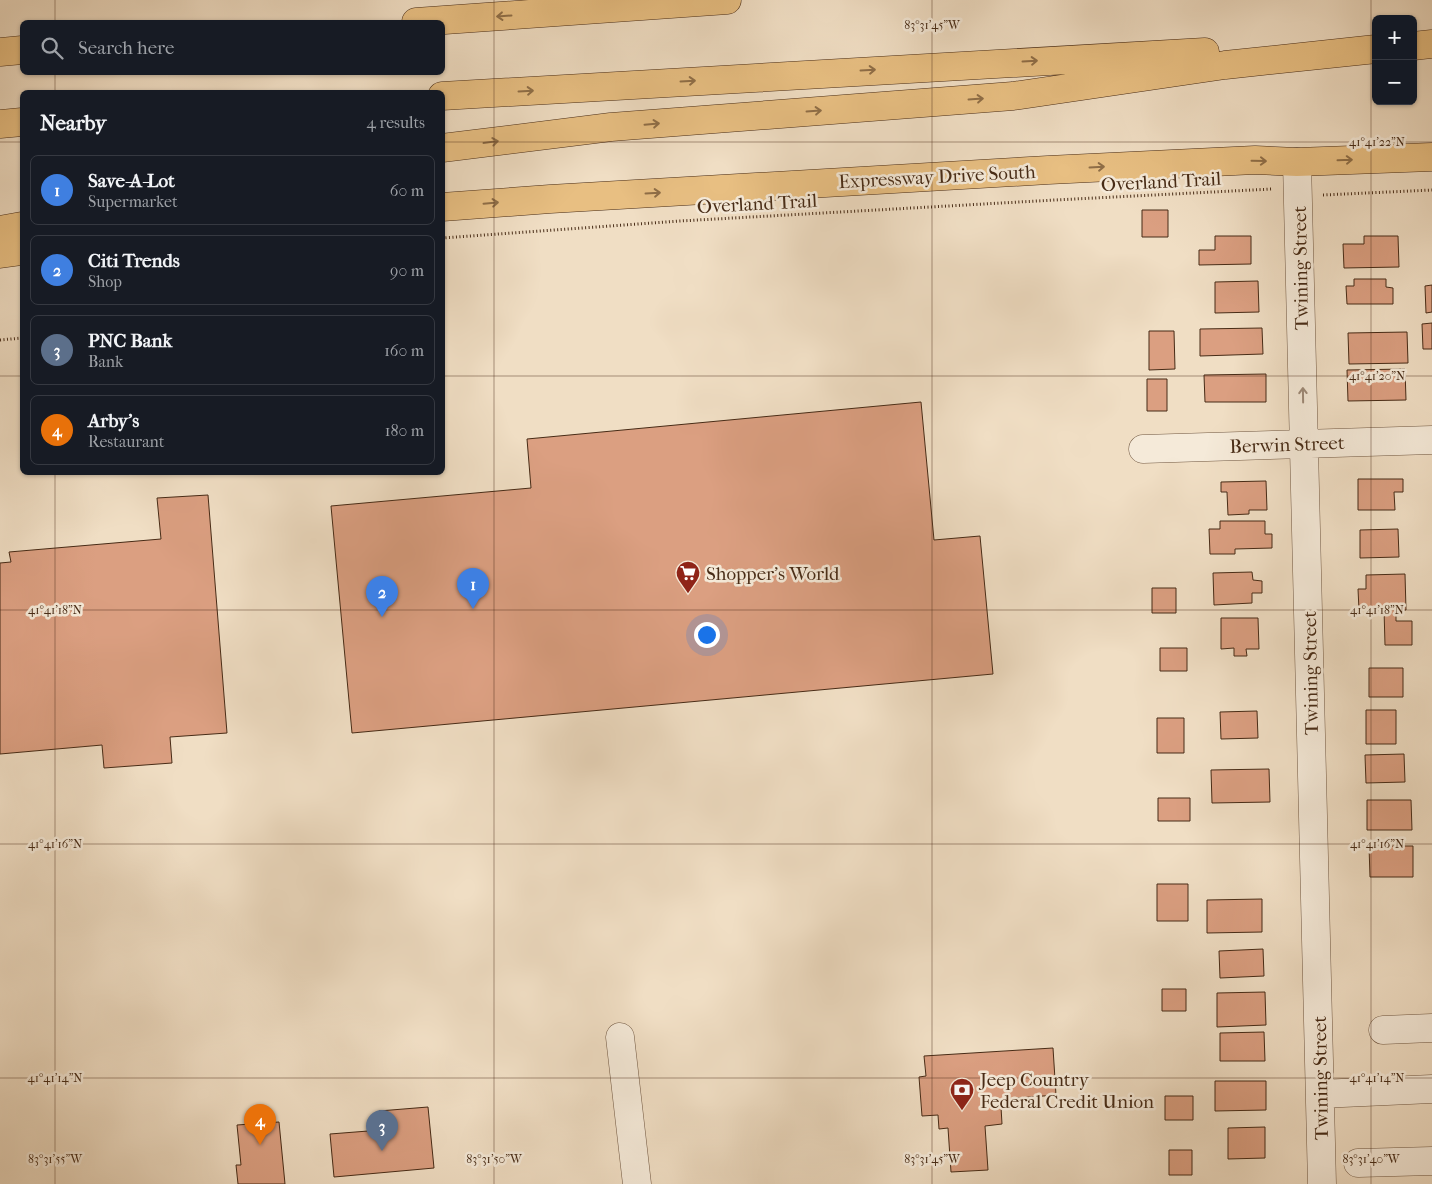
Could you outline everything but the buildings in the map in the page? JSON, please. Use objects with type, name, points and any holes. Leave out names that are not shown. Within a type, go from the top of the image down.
[{"type":"main road","points":[[444,20],[727,0]]},
{"type":"main road","points":[[1417,41],[1432,40]]},
{"type":"main road","points":[[445,96],[865,70],[1372,43]]},
{"type":"main road","points":[[1417,46],[1432,44]]},
{"type":"main road","points":[[445,148],[611,127],[1013,96],[1225,65],[1372,49]]},
{"type":"main road","points":[[0,52],[20,50]]},
{"type":"main road","points":[[0,124],[20,122]]},
{"type":"main road","name":"Expressway Drive South","points":[[445,207],[570,197],[1048,170],[1255,160],[1297,162],[1432,157]]},
{"type":"main road","points":[[0,230],[20,226]]},
{"type":"main road","points":[[0,254],[20,252]]},
{"type":"street","name":"Twining Street","points":[[1297,162],[1322,1184]]},
{"type":"street","name":"Berwin Street","points":[[1143,449],[1432,440]]},
{"type":"street","points":[[1383,1030],[1432,1028]]},
{"type":"street","points":[[620,1037],[637,1184]]},
{"type":"street","points":[[1320,1094],[1432,1089]]},
{"type":"street","points":[[1358,1163],[1432,1161]]},
{"type":"path","name":"Overland Trail","points":[[445,238],[680,221],[1274,189],[1320,195],[1432,190]]},
{"type":"path","points":[[0,340],[20,338]]},
{"type":"place","name":"Shopper's World","points":[[688,594]]},
{"type":"place","name":"Save-A-Lot","points":[[473,609]]},
{"type":"place","name":"Citi Trends","points":[[382,617]]},
{"type":"place","name":"Jeep Country Federal Credit Union","points":[[962,1111]]},
{"type":"place","name":"Arby's","points":[[260,1145]]},
{"type":"place","name":"PNC Bank","points":[[382,1151]]}]
